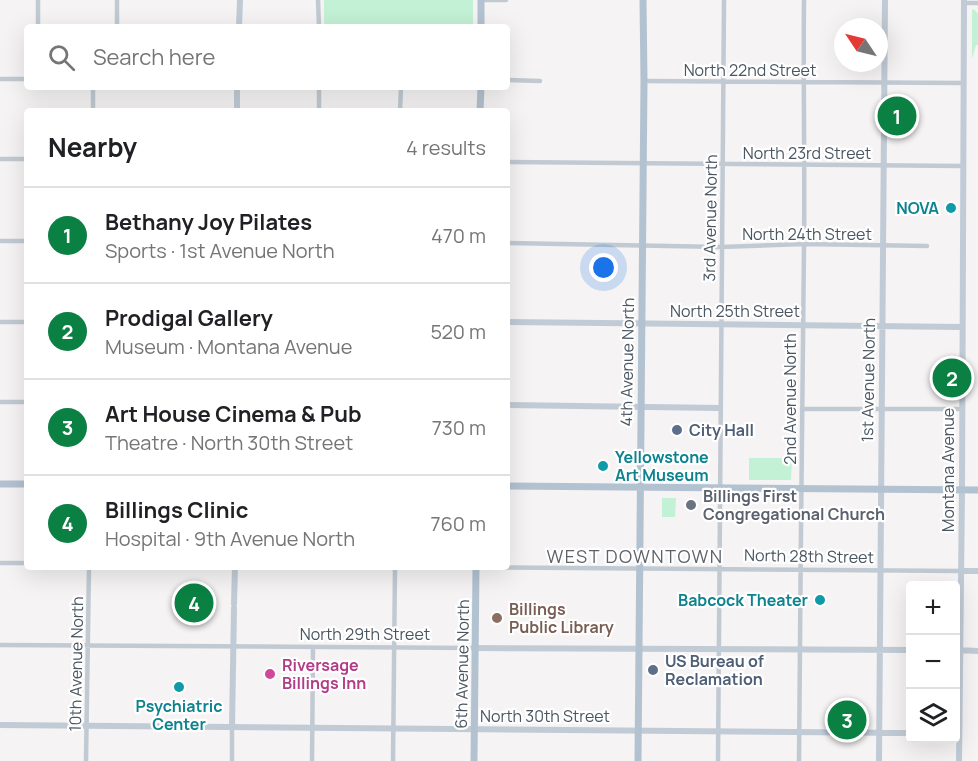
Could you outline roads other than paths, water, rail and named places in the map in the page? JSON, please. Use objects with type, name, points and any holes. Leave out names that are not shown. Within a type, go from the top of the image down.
[{"type":"main road","points":[[481,0],[481,24]]},
{"type":"main road","name":"4th Avenue North","points":[[638,761],[643,0]]},
{"type":"main road","points":[[480,108],[481,90]]},
{"type":"main road","points":[[0,484],[24,484]]},
{"type":"main road","points":[[510,486],[978,490]]},
{"type":"main road","name":"6th Avenue North","points":[[474,761],[476,570]]},
{"type":"street","points":[[38,0],[38,24]]},
{"type":"street","points":[[117,0],[117,24]]},
{"type":"street","points":[[239,24],[240,0]]},
{"type":"street","points":[[318,0],[319,24]]},
{"type":"street","points":[[481,0],[506,0]]},
{"type":"street","name":"3rd Avenue North","points":[[718,761],[720,568],[718,488],[724,0]]},
{"type":"street","name":"2nd Avenue North","points":[[799,761],[804,0]]},
{"type":"street","name":"1st Avenue North","points":[[879,761],[885,0]]},
{"type":"street","points":[[964,2],[978,3]]},
{"type":"street","name":"Montana Avenue","points":[[958,635],[962,490],[964,2]]},
{"type":"street","points":[[0,79],[24,79]]},
{"type":"street","points":[[510,80],[540,81]]},
{"type":"street","name":"North 22nd Street","points":[[644,81],[964,83]]},
{"type":"street","points":[[93,90],[93,108]]},
{"type":"street","points":[[237,90],[237,108]]},
{"type":"street","points":[[319,90],[319,108]]},
{"type":"street","points":[[400,108],[401,90]]},
{"type":"street","points":[[0,159],[24,159]]},
{"type":"street","name":"North 23rd Street","points":[[510,162],[963,165]]},
{"type":"street","points":[[0,241],[24,241]]},
{"type":"street","name":"North 24th Street","points":[[510,243],[722,247],[804,244],[927,246]]},
{"type":"street","points":[[0,322],[24,322]]},
{"type":"street","name":"North 25th Street","points":[[510,322],[962,327]]},
{"type":"street","points":[[0,402],[24,402]]},
{"type":"street","points":[[510,405],[728,408]]},
{"type":"street","points":[[802,409],[962,409]]},
{"type":"street","points":[[0,563],[24,563]]},
{"type":"street","name":"North 28th Street","points":[[510,567],[978,571]]},
{"type":"street","name":"10th Avenue North","points":[[86,761],[89,570]]},
{"type":"street","points":[[232,761],[235,570]]},
{"type":"street","points":[[393,761],[395,570]]},
{"type":"street","name":"North 29th Street","points":[[0,645],[906,650]]},
{"type":"street","points":[[312,761],[314,647]]},
{"type":"street","points":[[960,650],[978,651]]},
{"type":"street","name":"North 30th Street","points":[[0,725],[906,733]]},
{"type":"street","name":"Montana Avenue","points":[[957,743],[958,761]]},
{"type":"place","name":"Bethany Joy Pilates","points":[[897,116]]},
{"type":"place","name":"NOVA","points":[[951,208]]},
{"type":"place","name":"Prodigal Gallery","points":[[952,378]]},
{"type":"place","name":"City Hall","points":[[677,430]]},
{"type":"place","name":"Yellowstone Art Museum","points":[[603,466]]},
{"type":"place","name":"Billings First Congregational Church","points":[[691,505]]},
{"type":"place","name":"Babcock Theater","points":[[820,600]]},
{"type":"place","name":"Billings Clinic","points":[[194,603]]},
{"type":"place","name":"Billings Public Library","points":[[497,618]]},
{"type":"place","name":"US Bureau of Reclamation","points":[[653,670]]},
{"type":"place","name":"Riversage Billings Inn","points":[[270,674]]},
{"type":"place","name":"Psychiatric Center","points":[[179,687]]},
{"type":"place","name":"Art House Cinema & Pub","points":[[847,720]]},
{"type":"district","name":"WEST DOWNTOWN","points":[[635,557]]}]
